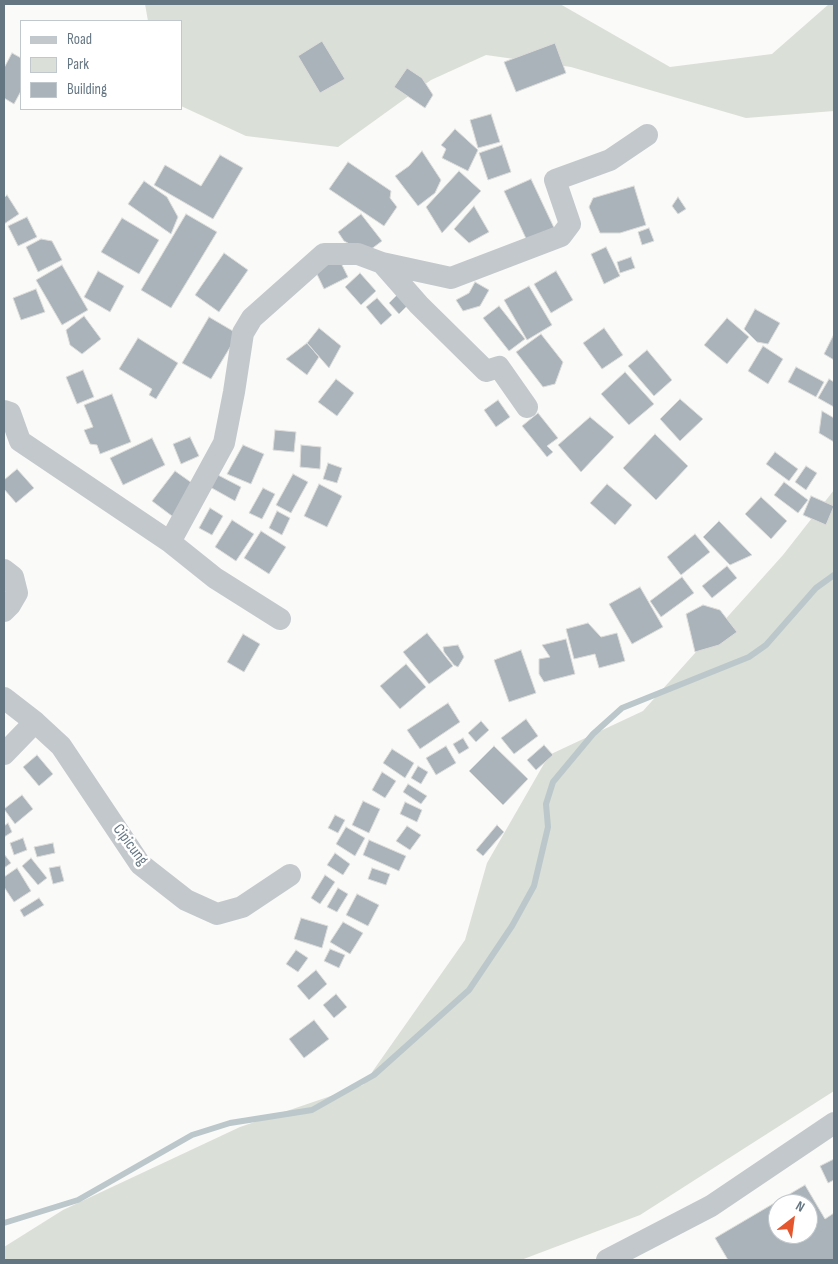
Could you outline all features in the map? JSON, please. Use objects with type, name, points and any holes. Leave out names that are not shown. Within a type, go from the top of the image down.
[{"type":"street","points":[[170,542],[224,443],[243,333],[252,318],[324,254],[358,254],[382,263],[451,278],[560,236],[570,224],[555,180],[610,160],[647,135]]},
{"type":"street","points":[[382,263],[419,305],[486,370],[499,367],[527,407]]},
{"type":"street","points":[[4,411],[10,413],[20,441],[170,542],[215,578],[280,619]]},
{"type":"street","points":[[4,570],[13,577],[17,593],[10,606],[4,612]]},
{"type":"street","name":"Cipicung","points":[[4,698],[35,722],[61,746],[140,864],[186,900],[217,914],[242,907],[290,875]]},
{"type":"street","points":[[4,754],[35,722]]},
{"type":"street","points":[[607,1260],[711,1206],[834,1123]]},
{"type":"green space","points":[[145,4],[560,4],[670,67],[772,54],[829,4],[834,4],[834,111],[746,118],[571,67],[486,55],[431,80],[338,147],[246,136],[182,106],[182,20],[148,20]]},
{"type":"green space","points":[[834,490],[834,1091],[640,1215],[521,1260],[4,1260],[4,1247],[63,1210],[240,1127],[363,1085],[465,940],[487,863],[549,755],[643,711],[783,555]]},
{"type":"building","points":[[322,41],[345,79],[320,93],[298,56]]},
{"type":"building","points":[[555,43],[566,73],[516,92],[504,62]]},
{"type":"building","points":[[12,53],[20,57],[20,93],[14,104],[4,98],[4,68]]},
{"type":"building","points":[[407,68],[422,78],[433,95],[425,108],[394,87]]},
{"type":"building","points":[[491,114],[500,142],[478,148],[470,120]]},
{"type":"building","points":[[455,129],[478,150],[468,171],[442,158],[446,149],[441,145]]},
{"type":"building","points":[[502,145],[511,172],[488,180],[479,153]]},
{"type":"building","points":[[422,151],[441,180],[435,193],[418,206],[395,176],[409,166]]},
{"type":"building","points":[[220,155],[243,168],[213,219],[154,185],[165,165],[201,186]]},
{"type":"building","points":[[348,162],[391,191],[390,198],[397,207],[384,226],[329,189]]},
{"type":"building","points":[[459,171],[481,191],[442,233],[426,207]]},
{"type":"building","points":[[531,179],[556,232],[529,245],[504,191]]},
{"type":"building","points":[[144,181],[167,197],[178,217],[171,234],[128,204]]},
{"type":"building","points":[[634,186],[646,225],[620,233],[600,233],[589,207],[593,198]]},
{"type":"building","points":[[7,195],[19,214],[4,224],[4,198]]},
{"type":"building","points":[[678,197],[686,209],[678,214],[672,206]]},
{"type":"building","points":[[474,206],[489,232],[469,243],[454,229]]},
{"type":"building","points":[[186,214],[217,232],[171,308],[141,290]]},
{"type":"building","points":[[361,214],[382,241],[366,253],[344,241],[338,232]]},
{"type":"building","points":[[27,217],[37,237],[18,246],[8,226]]},
{"type":"building","points":[[122,218],[159,240],[139,274],[101,252]]},
{"type":"building","points":[[649,228],[654,241],[642,245],[638,232]]},
{"type":"building","points":[[41,239],[52,241],[62,260],[38,272],[26,247]]},
{"type":"building","points":[[606,247],[620,276],[604,284],[591,254]]},
{"type":"building","points":[[224,253],[248,270],[219,312],[195,295]]},
{"type":"building","points":[[631,257],[635,268],[620,273],[617,262]]},
{"type":"building","points":[[339,259],[348,277],[324,289],[315,270]]},
{"type":"building","points":[[62,265],[88,310],[62,325],[36,280]]},
{"type":"building","points":[[98,271],[124,286],[110,312],[84,297]]},
{"type":"building","points":[[556,271],[573,300],[551,313],[534,284]]},
{"type":"building","points":[[360,273],[376,291],[361,305],[345,287]]},
{"type":"building","points":[[475,282],[489,290],[480,306],[463,311],[456,300],[469,293]]},
{"type":"building","points":[[529,286],[552,325],[527,340],[504,300]]},
{"type":"building","points":[[36,289],[45,312],[21,320],[13,298]]},
{"type":"building","points":[[398,294],[408,305],[399,314],[389,303]]},
{"type":"building","points":[[377,298],[392,315],[381,325],[366,307]]},
{"type":"building","points":[[499,306],[525,339],[509,351],[483,318]]},
{"type":"building","points":[[755,309],[780,323],[768,344],[757,342],[744,329]]},
{"type":"building","points":[[84,316],[101,339],[82,354],[70,345],[66,330]]},
{"type":"building","points":[[209,317],[238,334],[211,379],[182,363]]},
{"type":"building","points":[[727,318],[749,337],[727,364],[704,345]]},
{"type":"building","points":[[319,328],[341,346],[329,368],[307,343]]},
{"type":"building","points":[[604,328],[623,355],[602,369],[583,343]]},
{"type":"building","points":[[541,334],[563,362],[555,384],[543,387],[516,352]]},
{"type":"building","points":[[834,334],[834,360],[824,354]]},
{"type":"building","points":[[138,338],[178,363],[156,399],[149,395],[152,389],[119,369]]},
{"type":"building","points":[[307,343],[319,357],[307,375],[286,359]]},
{"type":"building","points":[[763,346],[783,359],[768,384],[748,371]]},
{"type":"building","points":[[647,350],[672,380],[654,396],[628,366]]},
{"type":"building","points":[[796,367],[824,382],[816,397],[788,382]]},
{"type":"building","points":[[83,370],[94,397],[77,404],[66,377]]},
{"type":"building","points":[[625,372],[654,404],[629,425],[601,394]]},
{"type":"building","points":[[336,379],[354,393],[337,416],[318,402]]},
{"type":"building","points":[[829,379],[834,382],[834,407],[818,398]]},
{"type":"building","points":[[112,394],[131,442],[100,454],[97,445],[90,444],[84,430],[93,427],[84,405]]},
{"type":"building","points":[[680,399],[703,419],[680,441],[660,419]]},
{"type":"building","points":[[498,400],[510,417],[496,427],[484,410]]},
{"type":"building","points":[[822,411],[834,418],[834,442],[819,433]]},
{"type":"building","points":[[538,413],[558,438],[547,446],[553,452],[547,457],[522,426]]},
{"type":"building","points":[[590,417],[614,437],[581,472],[558,445]]},
{"type":"building","points":[[275,430],[296,432],[294,452],[273,450]]},
{"type":"building","points":[[655,434],[688,466],[656,500],[623,468]]},
{"type":"building","points":[[190,437],[199,456],[181,464],[173,444]]},
{"type":"building","points":[[152,438],[165,465],[123,485],[110,458]]},
{"type":"building","points":[[243,445],[264,454],[251,484],[227,474]]},
{"type":"building","points":[[301,445],[321,447],[320,469],[300,467]]},
{"type":"building","points":[[775,452],[798,469],[789,481],[766,464]]},
{"type":"building","points":[[328,463],[342,468],[337,483],[323,479]]},
{"type":"building","points":[[806,466],[817,473],[806,490],[795,482]]},
{"type":"building","points":[[17,469],[34,488],[16,503],[4,489],[4,480]]},
{"type":"building","points":[[175,471],[199,488],[176,519],[152,501]]},
{"type":"building","points":[[216,474],[241,487],[235,501],[210,487]]},
{"type":"building","points":[[293,474],[308,482],[291,513],[276,505]]},
{"type":"building","points":[[784,482],[808,500],[798,513],[774,495]]},
{"type":"building","points":[[319,484],[342,496],[327,527],[304,516]]},
{"type":"building","points":[[607,484],[632,505],[615,525],[590,503]]},
{"type":"building","points":[[263,488],[275,494],[262,519],[249,513]]},
{"type":"building","points":[[811,496],[834,506],[826,525],[803,515]]},
{"type":"building","points":[[761,497],[787,521],[771,539],[745,514]]},
{"type":"building","points":[[210,508],[223,516],[212,535],[199,528]]},
{"type":"building","points":[[277,511],[290,518],[282,535],[269,528]]},
{"type":"building","points":[[232,520],[254,534],[236,561],[215,547]]},
{"type":"building","points":[[719,521],[752,555],[730,565],[703,537]]},
{"type":"building","points":[[261,531],[286,547],[269,574],[244,558]]},
{"type":"building","points":[[695,534],[710,552],[681,575],[667,557]]},
{"type":"building","points":[[727,566],[737,578],[712,598],[702,586]]},
{"type":"building","points":[[682,577],[694,593],[661,617],[650,601]]},
{"type":"building","points":[[640,587],[663,627],[632,644],[609,604]]},
{"type":"building","points":[[703,605],[720,610],[737,632],[719,645],[695,652],[686,614]]},
{"type":"building","points":[[588,623],[601,637],[617,633],[625,661],[599,668],[595,654],[574,659],[566,629]]},
{"type":"building","points":[[427,633],[453,666],[429,684],[403,652]]},
{"type":"building","points":[[243,634],[260,644],[244,672],[227,662]]},
{"type":"building","points":[[566,639],[575,674],[544,682],[539,674],[539,659],[550,657],[542,645]]},
{"type":"building","points":[[458,645],[464,657],[458,667],[454,665],[444,652],[443,647]]},
{"type":"building","points":[[521,650],[536,693],[509,702],[494,660]]},
{"type":"building","points":[[406,664],[426,687],[400,709],[380,686]]},
{"type":"building","points":[[448,703],[460,722],[420,749],[407,730]]},
{"type":"building","points":[[526,719],[538,736],[514,754],[501,738]]},
{"type":"building","points":[[481,721],[489,730],[476,742],[468,733]]},
{"type":"building","points":[[463,738],[469,748],[459,754],[453,744]]},
{"type":"building","points":[[544,745],[553,755],[536,770],[527,760]]},
{"type":"building","points":[[446,746],[456,763],[436,775],[426,758]]},
{"type":"building","points":[[494,746],[528,779],[503,805],[469,771]]},
{"type":"building","points":[[392,749],[414,763],[405,778],[383,763]]},
{"type":"building","points":[[37,755],[53,774],[39,786],[23,767]]},
{"type":"building","points":[[418,766],[428,772],[421,784],[411,778]]},
{"type":"building","points":[[382,772],[396,781],[385,798],[372,790]]},
{"type":"building","points":[[408,784],[427,796],[421,804],[403,792]]},
{"type":"building","points":[[22,795],[33,809],[15,824],[4,809]]},
{"type":"building","points":[[363,801],[380,809],[369,833],[352,825]]},
{"type":"building","points":[[405,802],[422,810],[417,822],[400,814]]},
{"type":"building","points":[[335,815],[345,820],[338,833],[328,828]]},
{"type":"building","points":[[8,823],[12,832],[4,837],[4,826]]},
{"type":"building","points":[[497,825],[504,832],[483,856],[476,850]]},
{"type":"building","points":[[407,826],[421,835],[410,850],[396,841]]},
{"type":"building","points":[[346,827],[365,838],[355,856],[336,844]]},
{"type":"building","points":[[23,838],[27,850],[14,855],[10,843]]},
{"type":"building","points":[[369,840],[406,856],[399,871],[363,855]]},
{"type":"building","points":[[53,843],[55,853],[37,857],[34,847]]},
{"type":"building","points":[[335,853],[350,864],[343,875],[327,865]]},
{"type":"building","points":[[4,854],[11,863],[4,868]]},
{"type":"building","points":[[31,858],[47,878],[38,885],[22,866]]},
{"type":"building","points":[[60,866],[64,881],[53,884],[49,868]]},
{"type":"building","points":[[17,868],[31,891],[14,902],[4,887],[4,877]]},
{"type":"building","points":[[372,868],[390,874],[386,885],[368,879]]},
{"type":"building","points":[[325,875],[335,882],[320,904],[311,898]]},
{"type":"building","points":[[338,888],[348,894],[337,912],[327,907]]},
{"type":"building","points":[[357,894],[379,905],[368,926],[346,915]]},
{"type":"building","points":[[39,898],[44,905],[24,917],[20,910]]},
{"type":"building","points":[[301,918],[328,926],[322,948],[294,939]]},
{"type":"building","points":[[343,922],[363,933],[350,954],[330,942]]},
{"type":"building","points":[[330,949],[345,955],[339,968],[324,961]]},
{"type":"building","points":[[296,950],[308,958],[298,972],[286,964]]},
{"type":"building","points":[[316,970],[327,984],[309,1000],[297,986]]},
{"type":"building","points":[[336,994],[347,1007],[334,1018],[323,1005]]},
{"type":"building","points":[[314,1020],[329,1039],[304,1058],[289,1039]]},
{"type":"building","points":[[834,1159],[834,1180],[828,1183],[820,1166]]},
{"type":"building","points":[[805,1185],[810,1194],[790,1194]]},
{"type":"building","points":[[768,1207],[768,1244],[818,1244],[818,1207],[825,1219],[834,1213],[834,1260],[728,1260],[715,1238]]},
{"type":"waterway","points":[[4,1223],[78,1200],[192,1135],[230,1123],[312,1110],[374,1075],[469,990],[512,926],[534,886],[548,827],[546,804],[553,782],[593,734],[622,708],[749,657],[766,645],[816,588],[834,575]]}]
